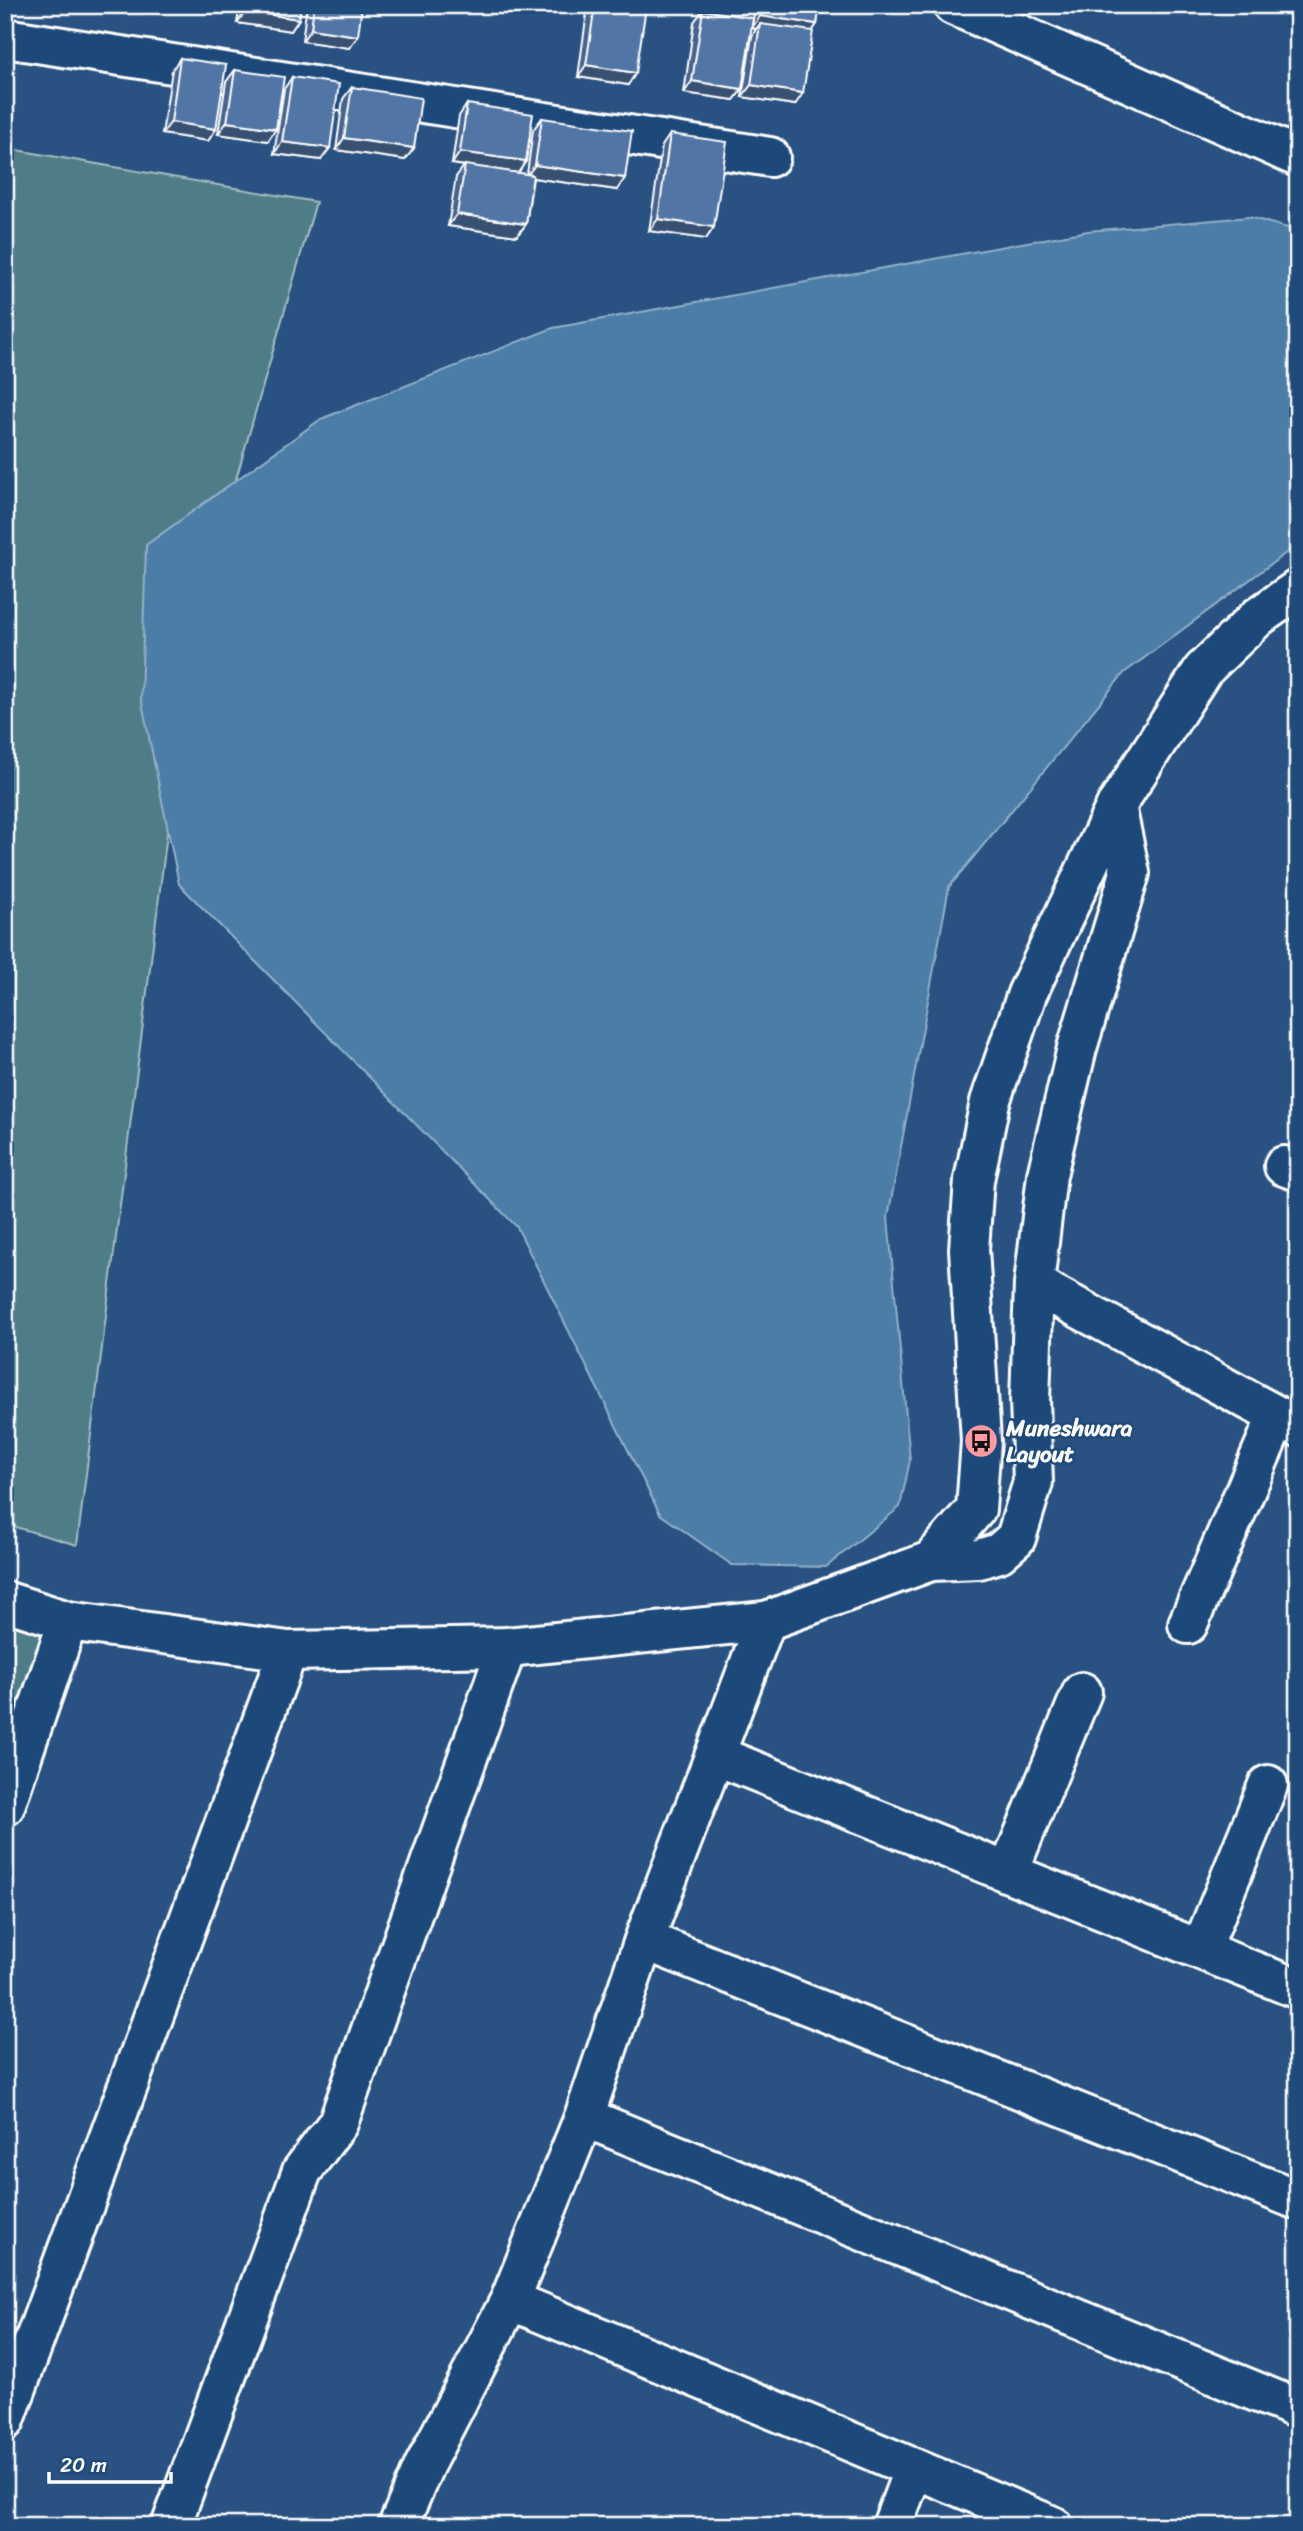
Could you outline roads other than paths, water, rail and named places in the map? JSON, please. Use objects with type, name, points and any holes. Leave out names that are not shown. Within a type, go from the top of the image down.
[{"type":"street","points":[[953,5],[1298,157]]},
{"type":"street","points":[[5,38],[770,157]]},
{"type":"street","points":[[931,1562],[976,1508],[981,1441],[969,1249],[974,1180],[990,1102],[1027,994],[1116,806],[1203,670],[1258,617],[1298,589]]},
{"type":"street","points":[[5,1601],[68,1621],[288,1651],[507,1647],[766,1622],[931,1562],[999,1553],[1016,1538],[1033,1482],[1030,1400],[1034,1283],[1047,1175],[1077,1048],[1130,873],[1116,806]]},
{"type":"street","points":[[1034,1283],[1288,1422],[1188,1624]]},
{"type":"street","points":[[5,1805],[68,1621]]},
{"type":"street","points":[[398,2526],[424,2466],[510,2300],[584,2118],[645,1940],[766,1622]]},
{"type":"street","points":[[171,2526],[302,2171],[338,2123],[507,1647]]},
{"type":"street","points":[[5,2420],[288,1651]]},
{"type":"street","points":[[1008,1873],[1082,1692]]},
{"type":"street","points":[[715,1755],[1298,1989]]},
{"type":"street","points":[[1201,1951],[1268,1785]]},
{"type":"street","points":[[645,1940],[1298,2200]]},
{"type":"street","points":[[584,2118],[1298,2409]]},
{"type":"street","points":[[510,2300],[1053,2526]]},
{"type":"street","points":[[892,2526],[914,2468]]},
{"type":"water","points":[[1249,217],[1298,231],[1298,544],[1124,673],[949,887],[888,1217],[910,1460],[900,1507],[826,1567],[732,1565],[660,1514],[517,1227],[179,884],[141,698],[146,545],[321,419],[553,328],[1088,231]]},
{"type":"place","name":"Muneshwara Layout","points":[[981,1441]]}]
